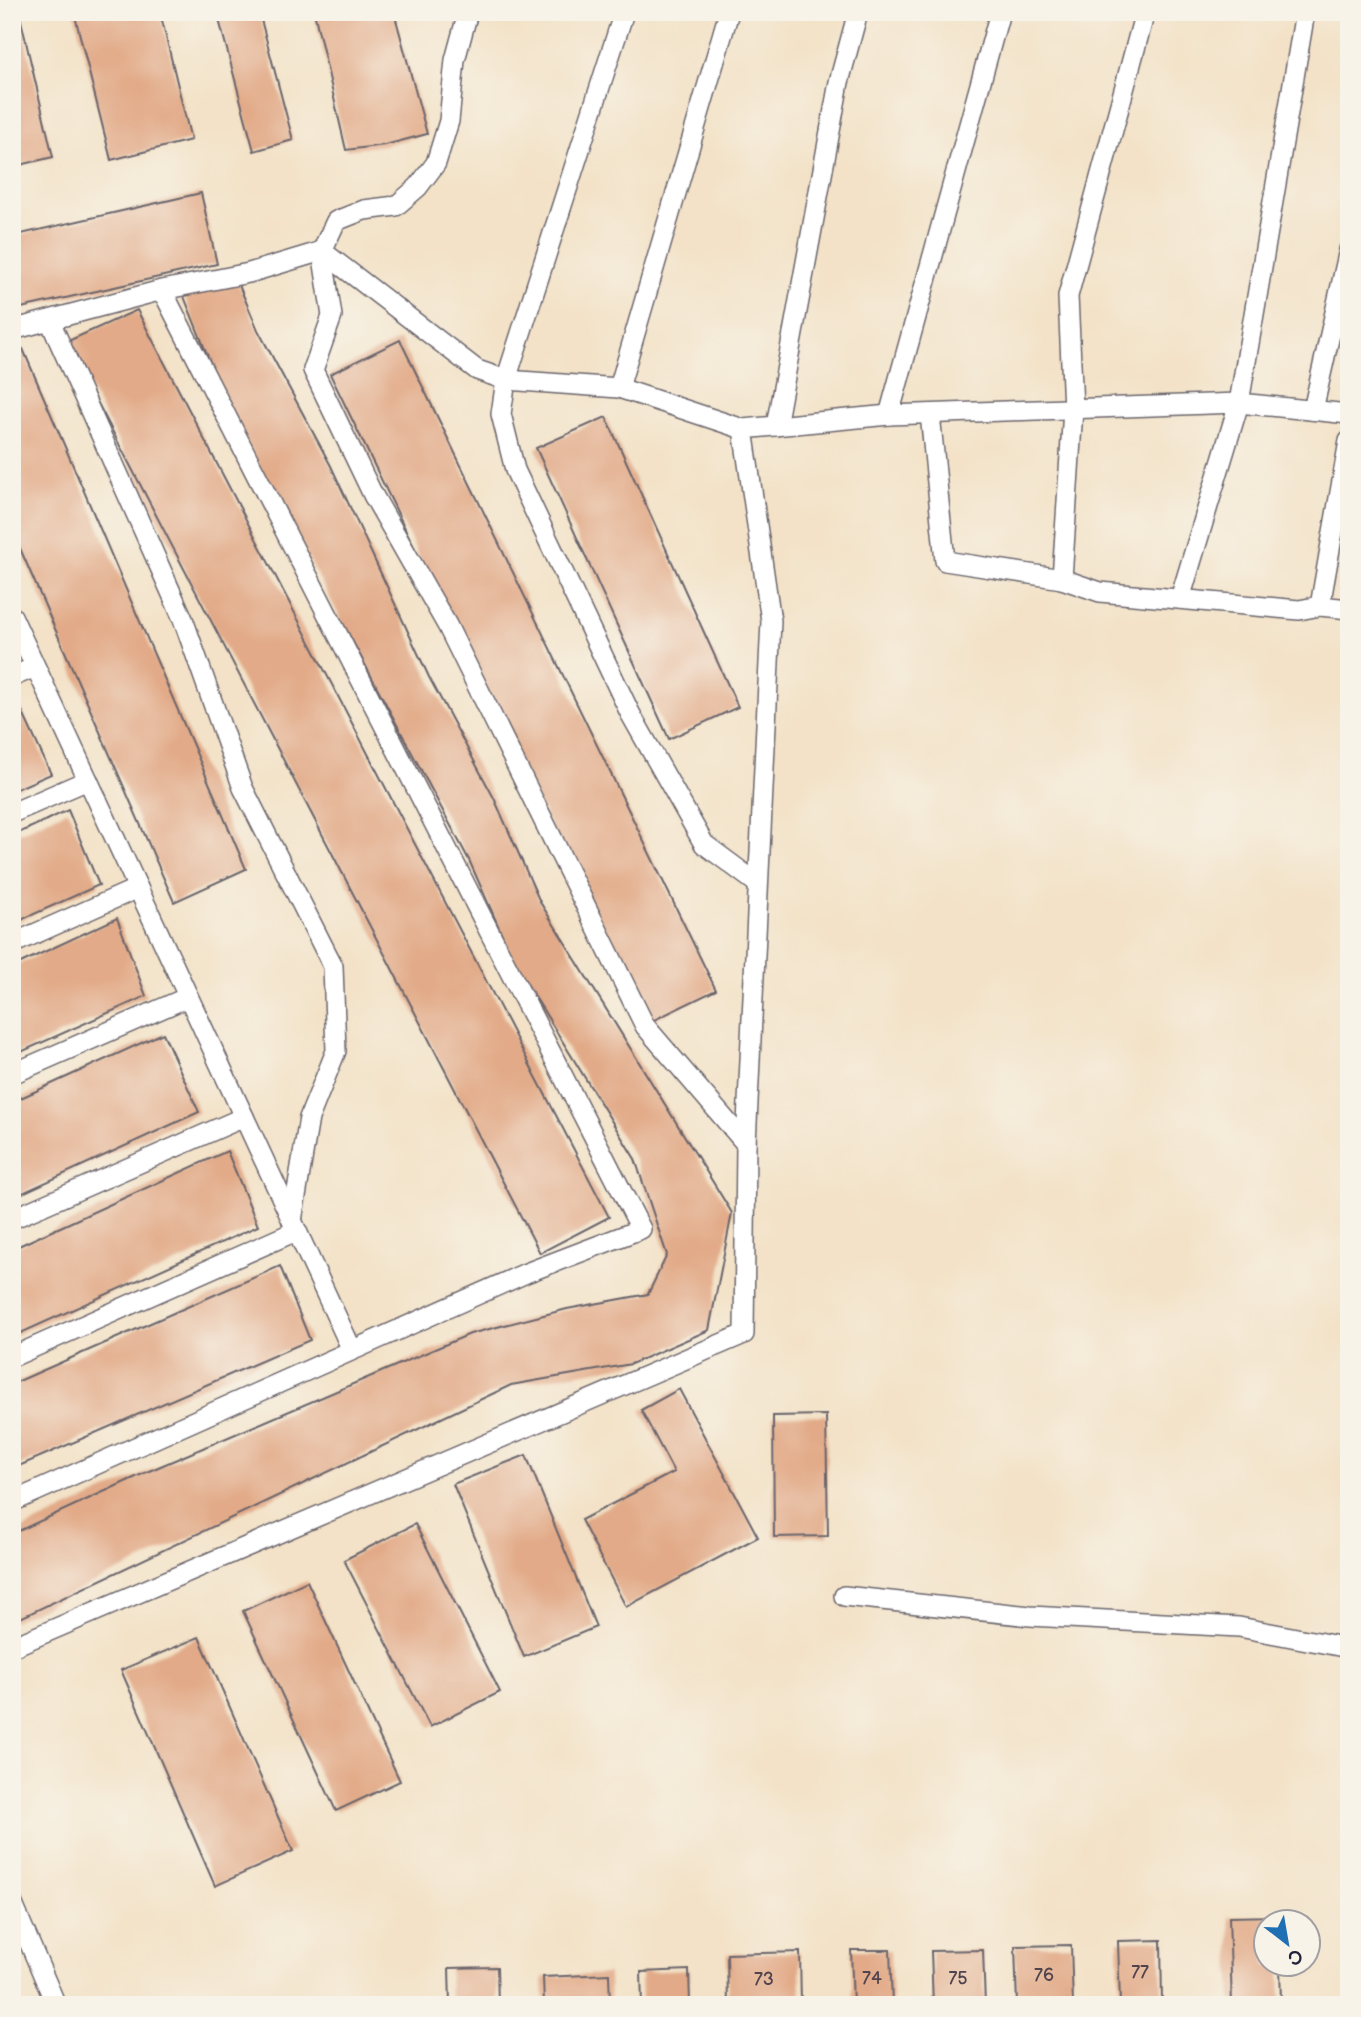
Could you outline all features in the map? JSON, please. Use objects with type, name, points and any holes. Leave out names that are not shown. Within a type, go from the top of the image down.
[{"type":"lane","points":[[468,12],[455,60],[449,121],[436,163],[418,187],[396,206],[364,210],[336,221],[322,251],[332,316],[313,370],[373,495],[447,625],[645,1026],[746,1144]]},
{"type":"lane","points":[[624,12],[506,380],[501,414],[515,470],[631,713],[704,844],[758,884]]},
{"type":"lane","points":[[619,388],[729,12]]},
{"type":"lane","points":[[776,426],[839,82],[858,12]]},
{"type":"lane","points":[[889,415],[1000,12]]},
{"type":"lane","points":[[1062,579],[1073,409],[1068,296],[1145,12]]},
{"type":"lane","points":[[1180,599],[1239,403],[1306,12]]},
{"type":"lane","points":[[1313,410],[1349,250]]},
{"type":"lane","points":[[12,330],[162,290],[249,273],[322,251]]},
{"type":"lane","points":[[322,251],[477,370],[506,380],[619,388],[743,429],[889,415],[1239,403],[1349,414]]},
{"type":"lane","points":[[12,1502],[526,1273],[641,1229],[162,290]]},
{"type":"lane","points":[[50,321],[183,619],[243,788],[333,967],[336,1051],[309,1118],[294,1226]]},
{"type":"lane","points":[[930,414],[945,561],[1062,579],[1100,592],[1299,610],[1320,606],[1349,608]]},
{"type":"lane","points":[[12,1647],[744,1334],[746,1144],[771,621],[743,429]]},
{"type":"lane","points":[[1320,606],[1349,441]]},
{"type":"lane","points":[[12,617],[352,1350]]},
{"type":"lane","points":[[12,677],[36,667]]},
{"type":"lane","points":[[12,813],[88,780]]},
{"type":"lane","points":[[12,944],[138,888]]},
{"type":"lane","points":[[12,1074],[188,997]]},
{"type":"lane","points":[[12,1219],[244,1117]]},
{"type":"lane","points":[[12,1357],[294,1226]]},
{"type":"lane","points":[[844,1596],[1030,1616],[1239,1627],[1349,1648]]},
{"type":"lane","points":[[12,1902],[56,2005]]},
{"type":"building","points":[[12,12],[19,12],[53,157],[12,167]]},
{"type":"building","points":[[74,12],[160,12],[191,140],[111,160]]},
{"type":"building","points":[[217,12],[259,12],[293,140],[254,151]]},
{"type":"building","points":[[314,12],[394,12],[427,134],[385,145],[346,150]]},
{"type":"building","points":[[201,193],[217,264],[12,310],[12,236]]},
{"type":"building","points":[[238,283],[258,330],[331,466],[429,677],[494,798],[540,902],[732,1213],[709,1330],[631,1364],[511,1385],[12,1622],[12,1534],[149,1471],[470,1334],[567,1309],[648,1294],[667,1255],[635,1159],[516,966],[469,860],[229,409],[183,294]]},
{"type":"building","points":[[137,310],[609,1217],[540,1253],[66,342]]},
{"type":"building","points":[[400,340],[716,990],[646,1024],[330,374]]},
{"type":"building","points":[[23,349],[246,869],[174,902],[12,530],[12,352]]},
{"type":"building","points":[[606,417],[738,707],[669,739],[536,448]]},
{"type":"building","points":[[16,698],[51,774],[12,791],[12,699]]},
{"type":"building","points":[[68,810],[99,885],[12,924],[12,836]]},
{"type":"building","points":[[117,918],[146,996],[12,1056],[12,967]]},
{"type":"building","points":[[163,1033],[199,1112],[12,1198],[12,1102]]},
{"type":"building","points":[[227,1151],[258,1226],[12,1337],[12,1249]]},
{"type":"building","points":[[280,1266],[310,1340],[12,1469],[12,1384]]},
{"type":"building","points":[[679,1389],[758,1537],[626,1607],[581,1520],[674,1472],[641,1410]]},
{"type":"building","points":[[826,1415],[828,1536],[774,1537],[773,1416]]},
{"type":"building","points":[[526,1455],[596,1627],[524,1657],[453,1484]]},
{"type":"building","points":[[415,1524],[500,1692],[430,1727],[344,1560]]},
{"type":"building","points":[[307,1581],[400,1781],[336,1811],[243,1611]]},
{"type":"building","points":[[199,1637],[293,1851],[215,1886],[121,1670]]},
{"type":"building","points":[[1229,1917],[1252,1917],[1252,1979],[1280,1979],[1281,2003],[1232,2004]]},
{"type":"building","points":[[1161,1940],[1162,2003],[1120,2004],[1118,1941]]},
{"type":"building","points":[[1071,1945],[1073,2005],[1017,2005],[1015,1946]]},
{"type":"building","points":[[851,1950],[890,1950],[892,2005],[853,2005]]},
{"type":"building","points":[[983,1950],[985,2005],[933,2005],[931,1951]]},
{"type":"building","points":[[800,1952],[801,2005],[728,2005],[727,1954]]},
{"type":"building","points":[[497,1967],[498,2005],[450,2005],[449,1968]]},
{"type":"building","points":[[689,1970],[690,2005],[642,2005],[641,1972]]},
{"type":"building","points":[[609,1974],[610,2005],[544,2005],[543,1977]]}]
